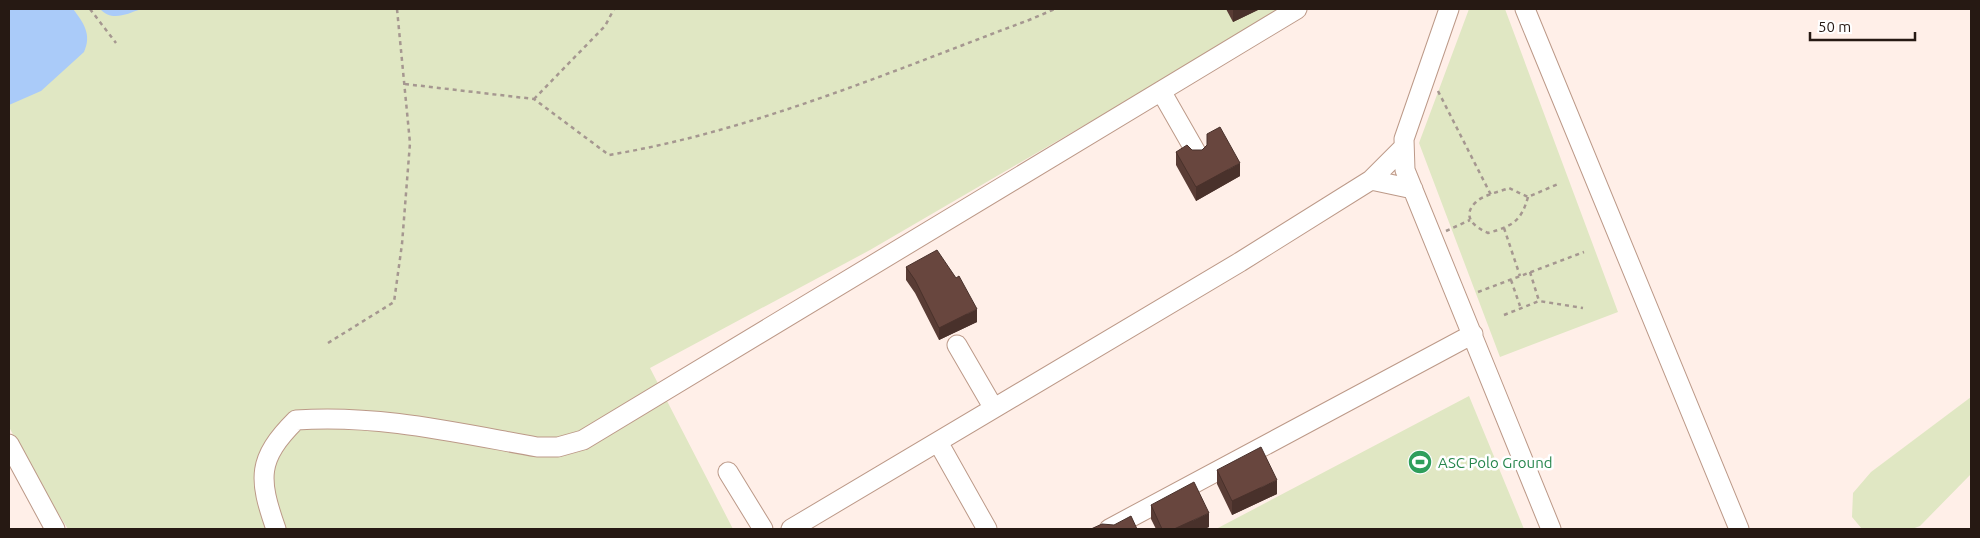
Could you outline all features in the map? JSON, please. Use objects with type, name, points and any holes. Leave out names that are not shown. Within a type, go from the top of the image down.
[{"type":"lane","points":[[276,529],[265,498],[264,468],[276,440],[296,420],[332,417],[410,424],[537,448],[558,446],[583,440],[1297,9]]},
{"type":"lane","points":[[1449,9],[1404,138],[1405,170],[1551,529]]},
{"type":"lane","points":[[1525,9],[1739,529]]},
{"type":"lane","points":[[1161,91],[1197,154]]},
{"type":"lane","points":[[791,529],[1240,262],[1371,180],[1404,147]]},
{"type":"lane","points":[[1371,180],[1413,189]]},
{"type":"lane","points":[[1109,529],[1473,334]]},
{"type":"lane","points":[[957,345],[994,407]]},
{"type":"lane","points":[[938,442],[987,529]]},
{"type":"lane","points":[[9,444],[55,529]]},
{"type":"lane","points":[[728,472],[763,529]]},
{"type":"path","points":[[90,9],[116,43]]},
{"type":"path","points":[[328,343],[394,302],[402,244],[410,143],[397,9]]},
{"type":"path","points":[[534,99],[606,26],[614,9]]},
{"type":"path","points":[[405,84],[534,99],[609,155],[653,148],[788,109],[1054,9]]},
{"type":"path","points":[[1427,69],[1491,195]]},
{"type":"path","points":[[1528,197],[1509,188],[1491,195],[1477,201],[1470,212],[1470,220],[1473,225],[1488,233],[1504,228],[1521,216],[1528,197],[1558,184]]},
{"type":"path","points":[[1432,237],[1470,220]]},
{"type":"path","points":[[1504,228],[1520,276]]},
{"type":"path","points":[[1478,292],[1584,252]]},
{"type":"path","points":[[1530,272],[1539,301]]},
{"type":"path","points":[[1511,280],[1520,307]]},
{"type":"path","points":[[1504,315],[1539,301],[1584,308]]},
{"type":"green space","points":[[9,9],[1284,9],[870,250],[650,368],[733,529],[68,529],[39,483],[9,427]]},
{"type":"green space","points":[[1469,9],[1505,9],[1618,312],[1500,357],[1419,143]]},
{"type":"green space","name":"ASC Polo Ground","points":[[1469,396],[1524,529],[1216,529]]},
{"type":"green space","points":[[1971,397],[1971,474],[1920,526],[1912,529],[1862,529],[1852,517],[1853,493],[1871,472]]},
{"type":"water","points":[[9,9],[73,9],[86,29],[87,40],[84,52],[41,91],[9,105]]},
{"type":"water","points":[[100,9],[141,9],[125,15],[115,16],[105,13]]},
{"type":"building","points":[[1220,127],[1240,163],[1196,187],[1176,152],[1187,145],[1192,150],[1202,150],[1207,145],[1207,134]]},
{"type":"building","points":[[937,250],[956,278],[959,276],[977,309],[939,328],[915,280],[906,267]]},
{"type":"building","points":[[1261,447],[1277,480],[1232,501],[1217,470]]},
{"type":"building","points":[[1194,482],[1209,513],[1174,529],[1162,529],[1151,505]]},
{"type":"building","points":[[1131,516],[1137,529],[1091,529],[1102,524],[1114,525]]},
{"type":"place","name":"ASC Polo Ground","points":[[1420,462]]}]
